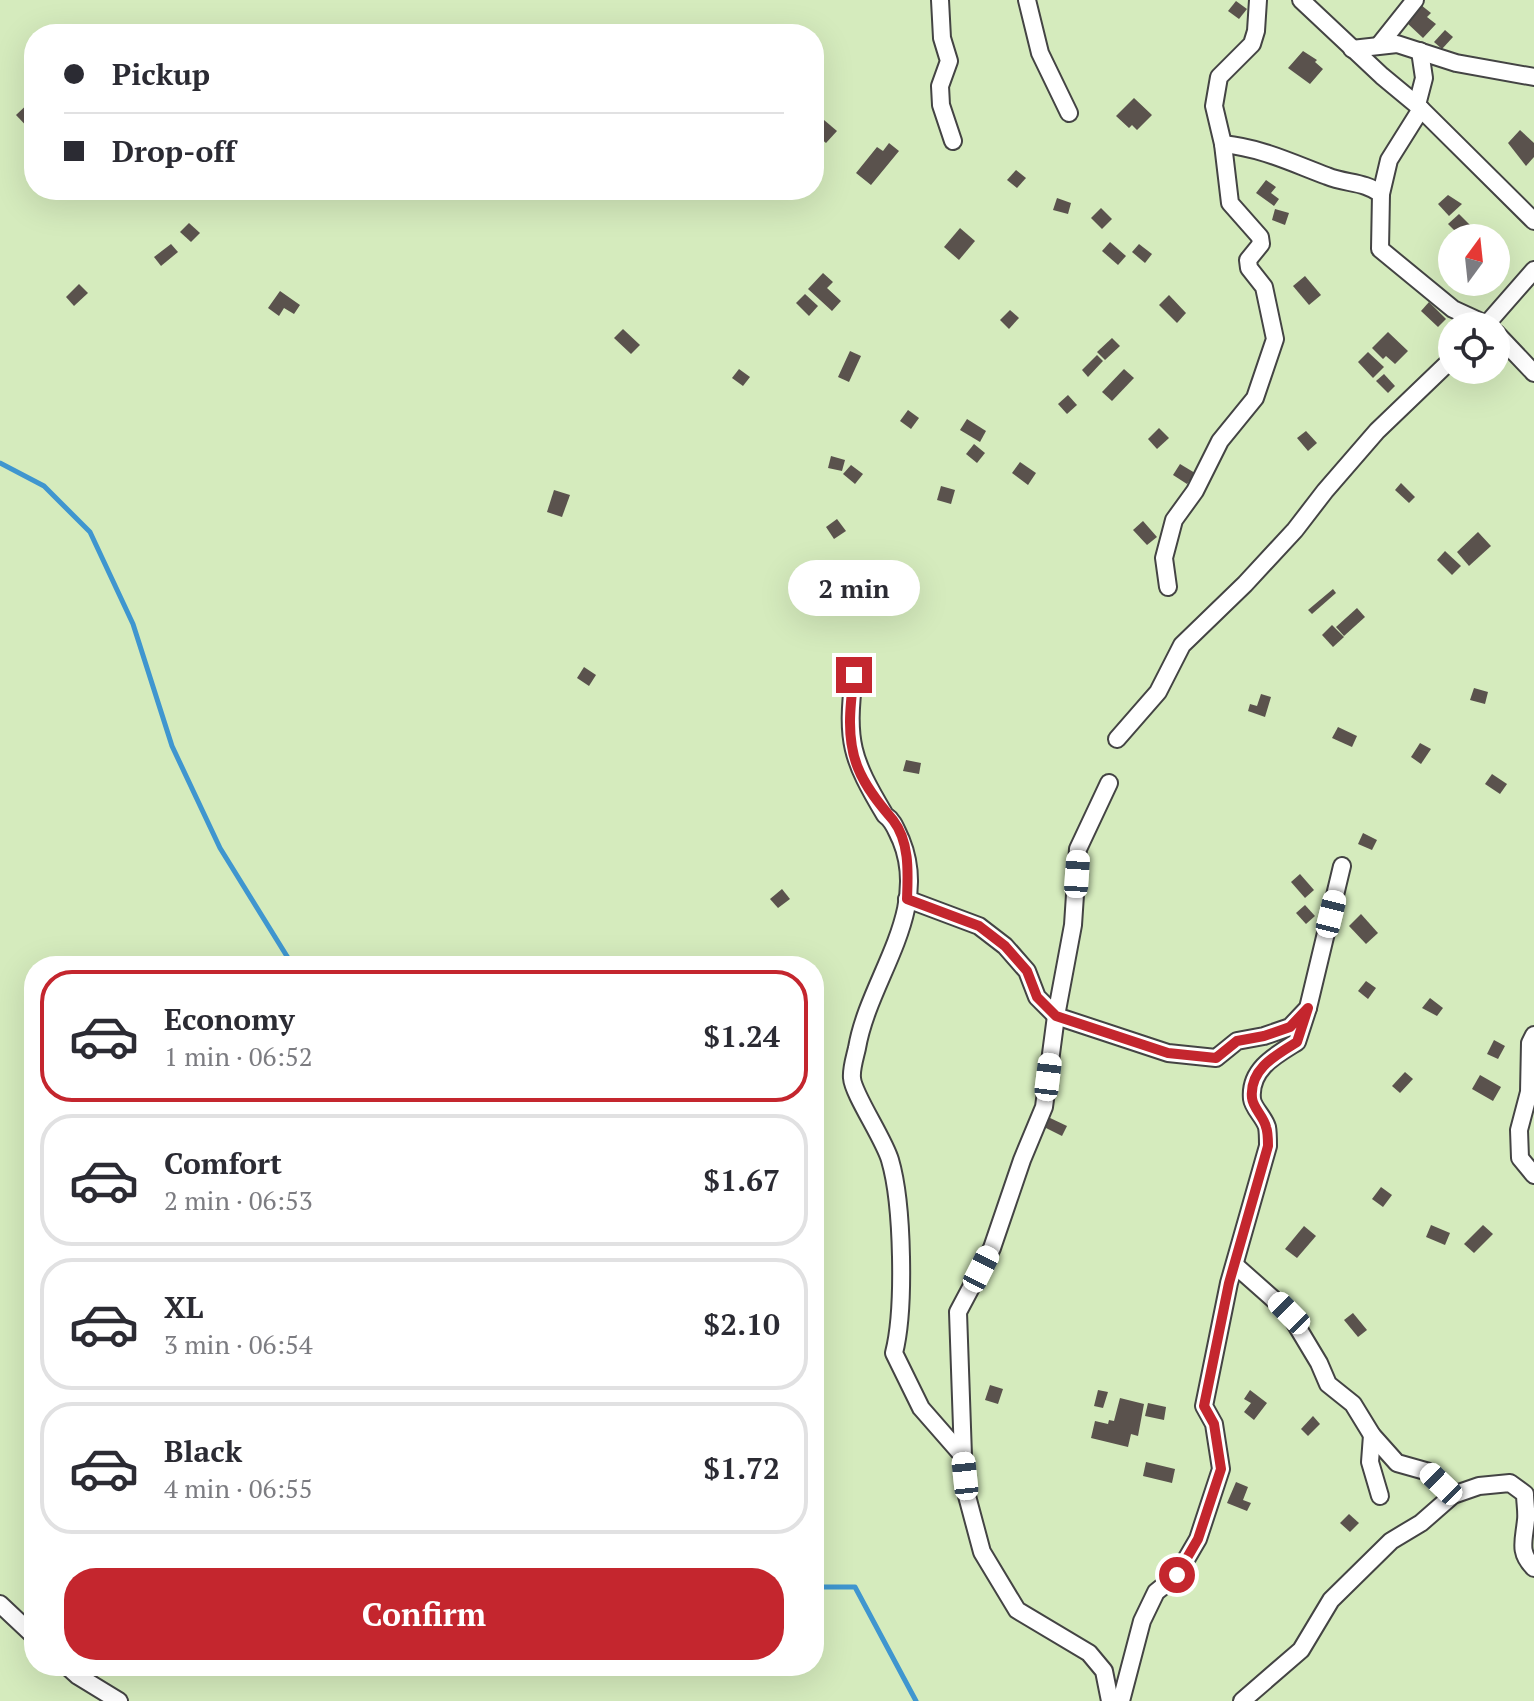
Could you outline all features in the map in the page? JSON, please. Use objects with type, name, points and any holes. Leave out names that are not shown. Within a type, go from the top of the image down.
[{"type":"street","points":[[940,0],[942,38],[949,61],[940,86],[941,105],[953,141]]},
{"type":"street","points":[[1027,0],[1040,53],[1069,113]]},
{"type":"street","points":[[1168,587],[1164,558],[1174,520],[1195,491],[1220,441],[1255,398],[1275,339],[1264,287],[1249,268],[1248,260],[1261,244],[1260,237],[1230,203],[1223,144],[1214,106],[1215,88],[1222,73],[1252,44],[1258,0]]},
{"type":"street","points":[[1301,0],[1419,107],[1534,221]]},
{"type":"street","points":[[1380,44],[1415,0]]},
{"type":"street","points":[[1352,49],[1397,44],[1456,63],[1534,77]]},
{"type":"street","points":[[1420,51],[1424,78],[1419,107],[1389,160],[1381,194],[1380,249],[1459,312]]},
{"type":"street","points":[[1223,144],[1277,155],[1329,178],[1372,187],[1381,194]]},
{"type":"street","points":[[1502,312],[1534,270]]},
{"type":"street","points":[[1510,348],[1534,373]]},
{"type":"street","points":[[1117,739],[1158,692],[1182,645],[1295,530],[1377,431],[1438,372]]},
{"type":"street","points":[[854,675],[851,745],[859,770],[885,815],[892,820],[908,859],[906,921],[861,1028],[852,1079],[878,1132],[892,1171],[901,1280],[900,1330],[894,1353],[921,1408],[963,1456]]},
{"type":"street","points":[[1109,783],[1078,849],[1073,925],[1056,1016],[1044,1107],[992,1248],[958,1312],[963,1456],[967,1496],[982,1552],[1017,1610],[1089,1653],[1104,1671],[1110,1701]]},
{"type":"street","points":[[1121,1701],[1142,1621],[1156,1592],[1177,1575],[1198,1539],[1221,1469],[1217,1435],[1204,1406],[1229,1283],[1268,1146],[1266,1126],[1252,1100],[1258,1073],[1271,1057],[1297,1042],[1342,866]]},
{"type":"street","points":[[907,899],[948,912],[988,932],[1027,971],[1037,997],[1056,1016],[1168,1053],[1216,1058],[1237,1041],[1290,1027],[1308,1008]]},
{"type":"street","points":[[1534,1035],[1530,1043],[1529,1092],[1519,1130],[1520,1158],[1534,1175]]},
{"type":"street","points":[[1236,1266],[1289,1313],[1328,1384],[1353,1404],[1372,1435],[1397,1463],[1429,1472],[1453,1495]]},
{"type":"street","points":[[1372,1435],[1370,1462],[1380,1496]]},
{"type":"street","points":[[1242,1701],[1301,1650],[1331,1600],[1391,1541],[1421,1523],[1453,1495],[1479,1486],[1510,1483],[1521,1490],[1525,1494],[1524,1558],[1534,1568]]},
{"type":"street","points":[[0,1604],[24,1627]]},
{"type":"street","points":[[78,1676],[119,1701]]},
{"type":"green space","points":[[0,0],[1534,0],[1534,1701],[0,1701]]},
{"type":"building","points":[[1236,1],[1247,9],[1239,19],[1228,11]]},
{"type":"building","points":[[1421,5],[1431,13],[1427,17],[1436,24],[1423,38],[1406,22]]},
{"type":"building","points":[[1445,30],[1453,37],[1442,49],[1434,42]]},
{"type":"building","points":[[1303,51],[1317,60],[1315,62],[1323,69],[1310,84],[1288,68]]},
{"type":"building","points":[[1134,98],[1152,115],[1137,130],[1132,125],[1129,128],[1116,116]]},
{"type":"building","points":[[24,107],[24,123],[16,115]]},
{"type":"building","points":[[824,120],[837,131],[826,143],[824,141]]},
{"type":"building","points":[[1520,130],[1534,143],[1534,157],[1526,166],[1508,143]]},
{"type":"building","points":[[889,143],[899,151],[871,185],[856,173],[877,147],[883,151]]},
{"type":"building","points":[[1016,170],[1026,178],[1017,188],[1007,180]]},
{"type":"building","points":[[1266,180],[1276,187],[1271,193],[1279,199],[1274,206],[1256,193]]},
{"type":"building","points":[[1448,195],[1462,204],[1449,216],[1438,204]]},
{"type":"building","points":[[1057,198],[1071,203],[1068,214],[1053,210]]},
{"type":"building","points":[[1101,208],[1112,219],[1102,229],[1091,218]]},
{"type":"building","points":[[1275,209],[1289,213],[1285,225],[1272,220]]},
{"type":"building","points":[[1459,214],[1469,224],[1448,224]]},
{"type":"building","points":[[189,223],[200,233],[191,242],[180,232]]},
{"type":"building","points":[[960,228],[975,241],[959,260],[944,247]]},
{"type":"building","points":[[1110,242],[1126,256],[1118,265],[1102,251]]},
{"type":"building","points":[[171,244],[178,252],[161,266],[154,257]]},
{"type":"building","points":[[1139,244],[1152,254],[1145,263],[1132,252]]},
{"type":"building","points":[[823,273],[833,282],[827,288],[841,301],[832,311],[808,289]]},
{"type":"building","points":[[1305,276],[1321,295],[1309,305],[1293,286]]},
{"type":"building","points":[[79,284],[88,293],[74,306],[66,297]]},
{"type":"building","points":[[280,291],[300,305],[294,314],[284,308],[279,316],[268,308]]},
{"type":"building","points":[[805,294],[818,306],[809,316],[796,303]]},
{"type":"building","points":[[1169,295],[1186,313],[1177,323],[1159,305]]},
{"type":"building","points":[[1429,302],[1439,312],[1438,327],[1421,311]]},
{"type":"building","points":[[1010,310],[1019,318],[1009,329],[1000,320]]},
{"type":"building","points":[[623,329],[640,345],[631,354],[614,338]]},
{"type":"building","points":[[1388,332],[1408,351],[1395,364],[1386,356],[1383,359],[1372,348]]},
{"type":"building","points":[[1112,338],[1120,346],[1105,360],[1097,352]]},
{"type":"building","points":[[850,351],[861,356],[849,382],[838,377]]},
{"type":"building","points":[[1368,352],[1384,367],[1373,378],[1358,362]]},
{"type":"building","points":[[1097,355],[1103,361],[1088,377],[1082,370]]},
{"type":"building","points":[[739,369],[750,377],[743,386],[732,378]]},
{"type":"building","points":[[1124,369],[1134,378],[1112,401],[1102,392]]},
{"type":"building","points":[[1384,374],[1395,386],[1388,393],[1376,381]]},
{"type":"building","points":[[1068,395],[1077,405],[1067,414],[1058,404]]},
{"type":"building","points":[[908,410],[919,418],[911,429],[900,421]]},
{"type":"building","points":[[967,419],[986,431],[980,442],[960,430]]},
{"type":"building","points":[[1159,428],[1169,438],[1157,449],[1148,439]]},
{"type":"building","points":[[1306,431],[1317,443],[1308,451],[1297,438]]},
{"type":"building","points":[[974,444],[985,453],[977,463],[966,454]]},
{"type":"building","points":[[831,456],[845,460],[842,471],[828,468]]},
{"type":"building","points":[[1020,462],[1036,473],[1028,485],[1012,473]]},
{"type":"building","points":[[1180,464],[1195,473],[1187,484],[1173,475]]},
{"type":"building","points":[[851,465],[863,474],[855,484],[843,474]]},
{"type":"building","points":[[1401,483],[1415,497],[1409,503],[1395,490]]},
{"type":"building","points":[[941,486],[955,490],[951,504],[937,500]]},
{"type":"building","points":[[554,490],[570,495],[562,517],[547,512]]},
{"type":"building","points":[[837,519],[846,531],[834,539],[826,527]]},
{"type":"building","points":[[1143,521],[1157,537],[1147,545],[1133,530]]},
{"type":"building","points":[[1478,532],[1491,546],[1469,566],[1457,552]]},
{"type":"building","points":[[1445,551],[1461,566],[1452,575],[1437,560]]},
{"type":"building","points":[[1333,589],[1336,593],[1312,614],[1308,610]]},
{"type":"building","points":[[1357,608],[1365,617],[1344,636],[1336,627]]},
{"type":"building","points":[[1332,625],[1344,637],[1333,647],[1322,635]]},
{"type":"building","points":[[584,667],[596,675],[589,686],[577,678]]},
{"type":"building","points":[[1474,688],[1488,692],[1485,704],[1470,700]]},
{"type":"building","points":[[1261,694],[1271,697],[1265,717],[1248,711],[1250,704],[1257,706]]},
{"type":"building","points":[[1338,727],[1357,736],[1352,747],[1332,738]]},
{"type":"building","points":[[1420,743],[1431,749],[1421,764],[1411,757]]},
{"type":"building","points":[[906,760],[921,763],[919,774],[903,771]]},
{"type":"building","points":[[1492,774],[1507,784],[1500,794],[1485,784]]},
{"type":"building","points":[[1363,833],[1377,840],[1372,850],[1358,844]]},
{"type":"building","points":[[1300,874],[1314,890],[1305,898],[1291,882]]},
{"type":"building","points":[[782,889],[790,899],[778,908],[770,899]]},
{"type":"building","points":[[1305,905],[1315,916],[1306,924],[1296,913]]},
{"type":"building","points":[[1361,914],[1378,933],[1366,944],[1349,926]]},
{"type":"building","points":[[1366,981],[1376,988],[1368,999],[1358,991]]},
{"type":"building","points":[[1430,998],[1443,1008],[1437,1016],[1422,1008]]},
{"type":"building","points":[[1494,1040],[1505,1046],[1498,1059],[1487,1054]]},
{"type":"building","points":[[1405,1072],[1413,1079],[1400,1093],[1392,1086]]},
{"type":"building","points":[[1480,1075],[1501,1087],[1493,1101],[1472,1089]]},
{"type":"building","points":[[1048,1117],[1067,1126],[1062,1136],[1044,1127]]},
{"type":"building","points":[[1381,1187],[1392,1195],[1383,1207],[1372,1199]]},
{"type":"building","points":[[1431,1225],[1450,1233],[1445,1245],[1426,1237]]},
{"type":"building","points":[[1483,1225],[1493,1234],[1474,1253],[1464,1244]]},
{"type":"building","points":[[1304,1226],[1316,1236],[1297,1258],[1285,1249]]},
{"type":"building","points":[[1353,1313],[1367,1330],[1358,1337],[1344,1320]]},
{"type":"building","points":[[990,1385],[1003,1389],[998,1404],[985,1400]]},
{"type":"building","points":[[1098,1390],[1108,1392],[1103,1408],[1094,1406]]},
{"type":"building","points":[[1250,1390],[1267,1403],[1254,1420],[1244,1412],[1251,1403],[1244,1399]]},
{"type":"building","points":[[1120,1398],[1144,1404],[1138,1436],[1131,1434],[1128,1447],[1091,1438],[1095,1421],[1108,1424],[1109,1420],[1114,1421]]},
{"type":"building","points":[[1148,1403],[1166,1407],[1164,1420],[1145,1416]]},
{"type":"building","points":[[1313,1416],[1320,1424],[1308,1436],[1301,1429]]},
{"type":"building","points":[[1146,1462],[1175,1469],[1172,1483],[1143,1476]]},
{"type":"building","points":[[1236,1482],[1248,1487],[1243,1500],[1251,1503],[1247,1511],[1227,1503]]},
{"type":"building","points":[[1349,1514],[1359,1523],[1350,1532],[1340,1523]]},
{"type":"waterway","points":[[0,463],[44,486],[90,532],[133,624],[172,746],[220,848],[287,956]]},
{"type":"waterway","points":[[824,1587],[855,1587],[916,1701]]},
{"type":"route","points":[[854,675],[850,703],[851,745],[859,770],[885,815],[892,820],[908,859],[907,899],[979,926],[1005,946],[1027,971],[1037,997],[1056,1016],[1168,1053],[1216,1058],[1237,1041],[1290,1027],[1308,1008],[1297,1042],[1271,1057],[1258,1073],[1253,1091],[1252,1100],[1266,1126],[1268,1146],[1229,1283],[1204,1406],[1214,1424],[1220,1446],[1221,1469],[1198,1539],[1177,1575]]}]
